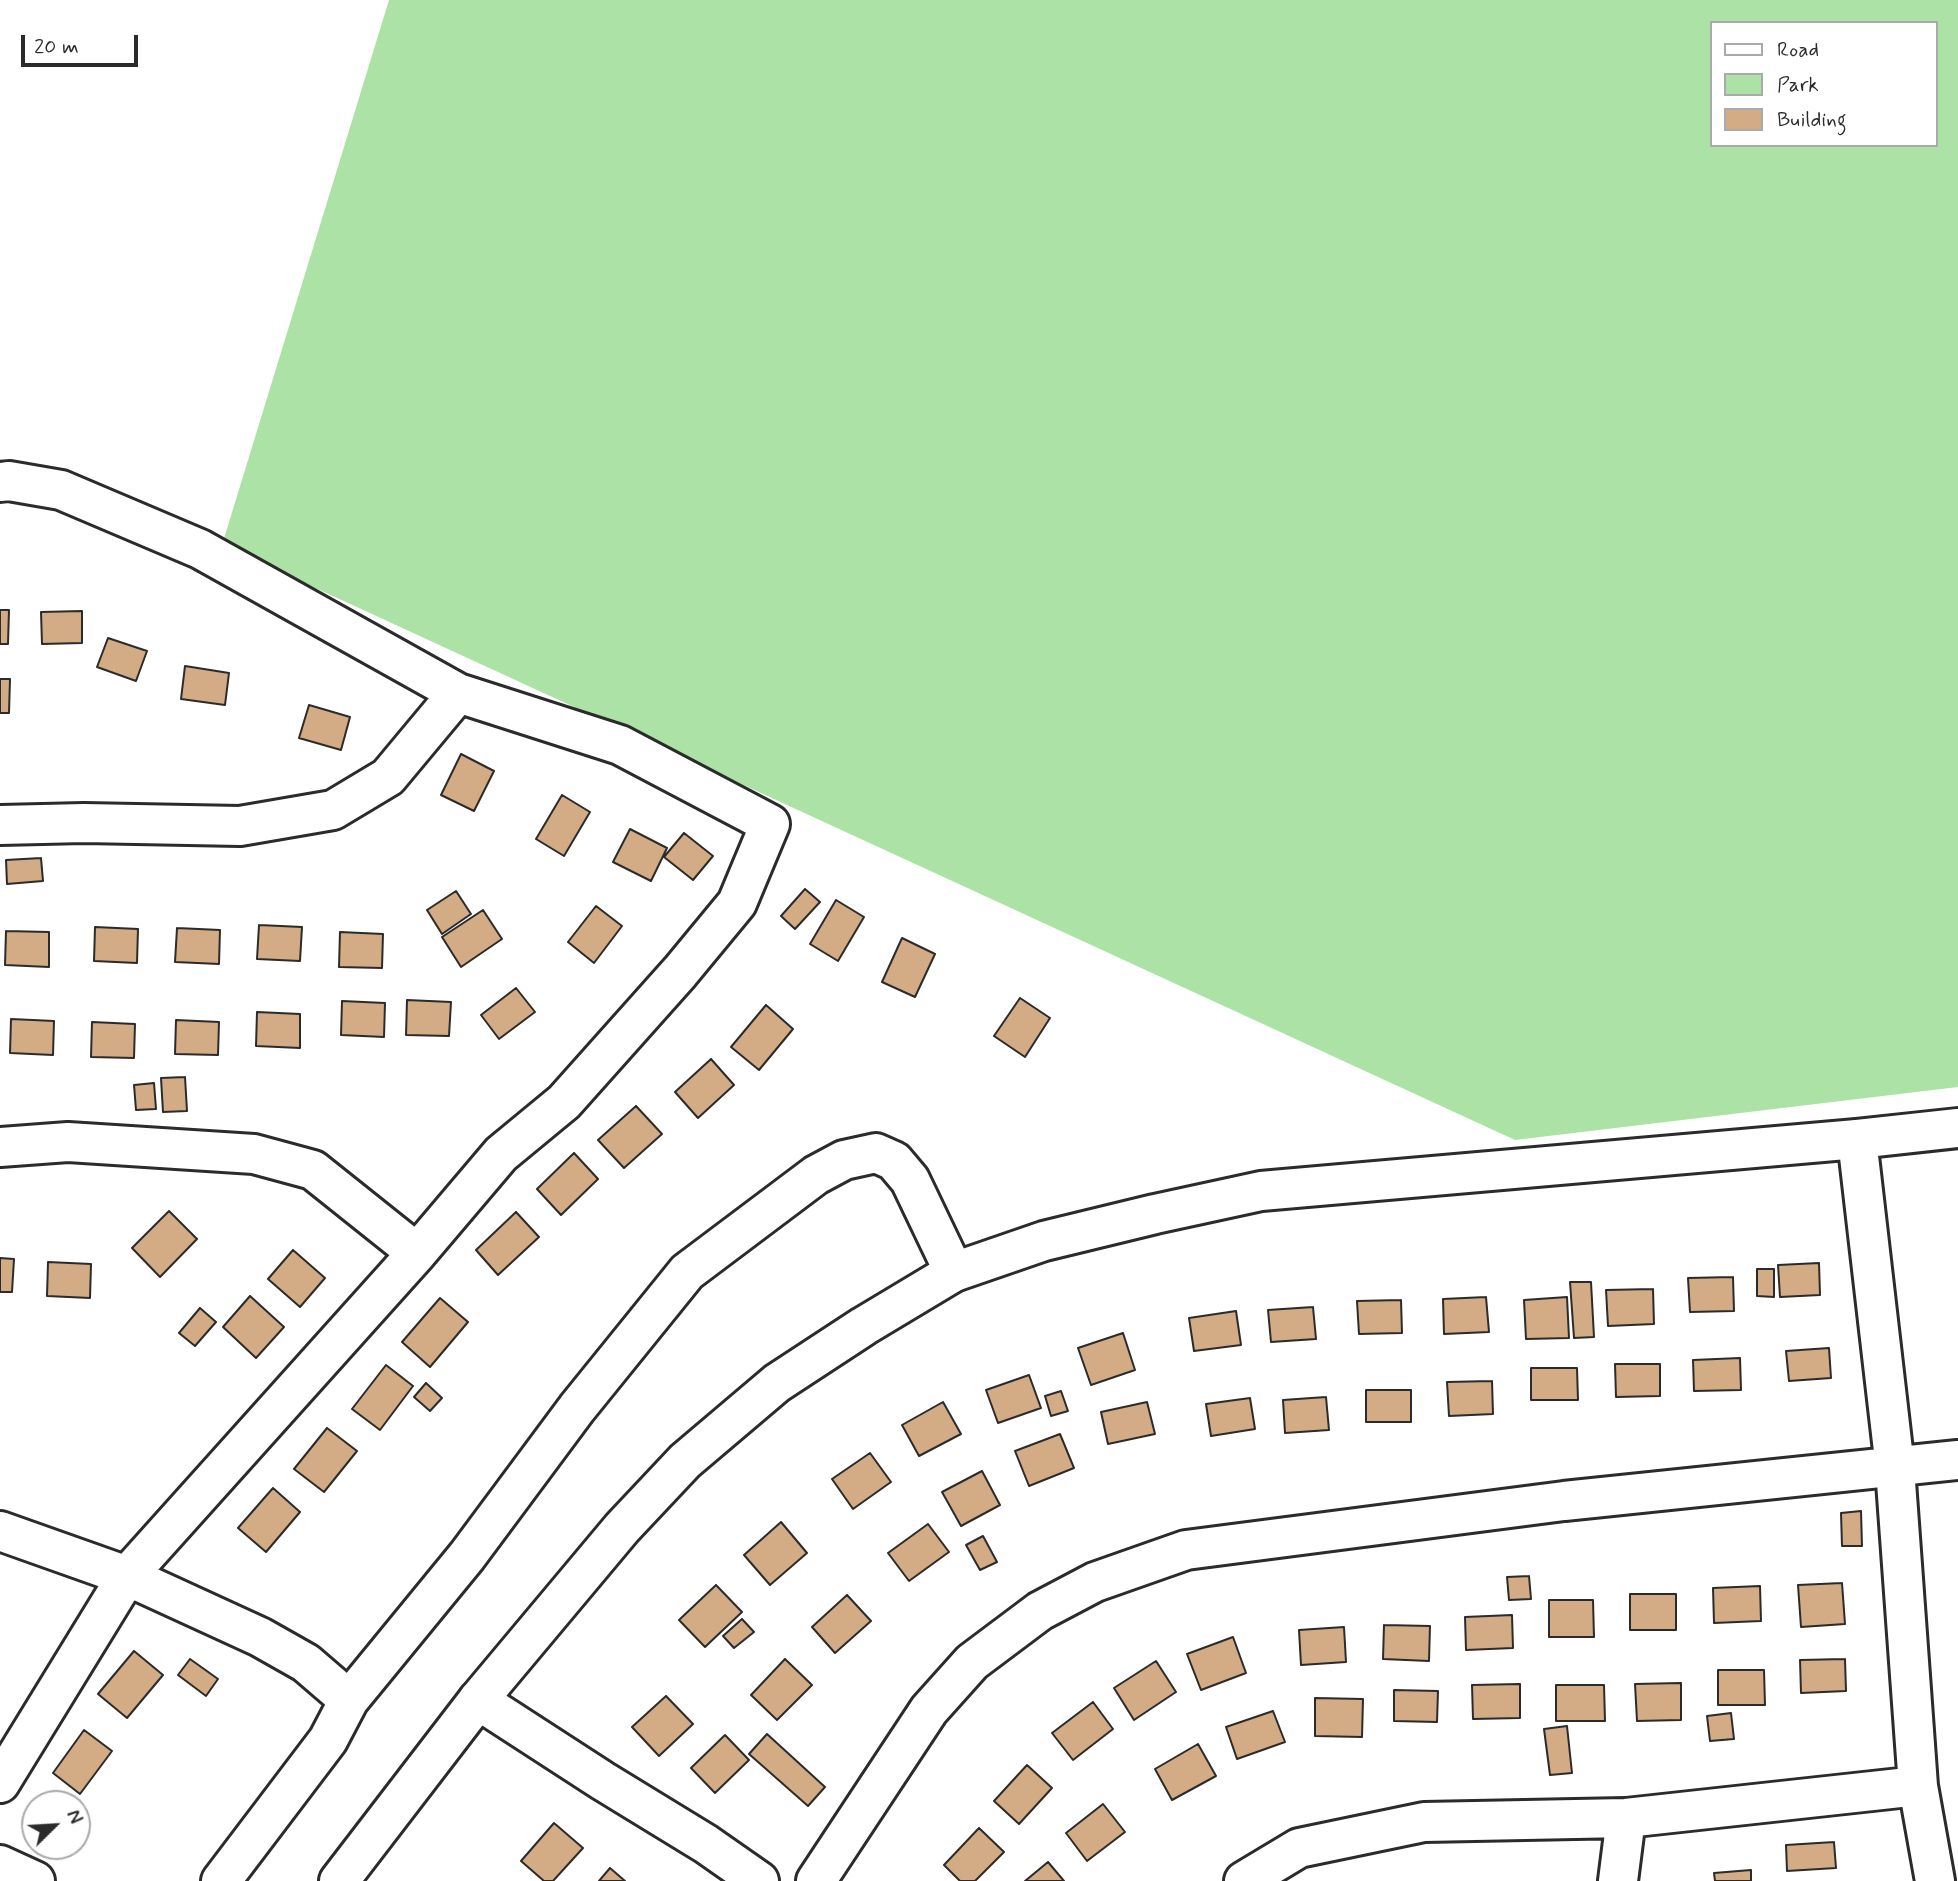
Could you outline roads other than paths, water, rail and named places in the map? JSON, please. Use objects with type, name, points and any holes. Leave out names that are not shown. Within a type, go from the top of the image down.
[{"type":"street","points":[[0,482],[9,481],[61,490],[200,549],[458,693],[620,745],[770,824],[737,903],[688,962],[565,1102],[501,1154],[127,1576],[0,1783]]},
{"type":"street","points":[[0,825],[84,823],[240,826],[333,810],[388,777],[458,693]]},
{"type":"street","points":[[339,1881],[478,1700],[622,1528],[685,1461],[777,1382],[954,1272],[1044,1241],[1261,1191],[1958,1128]]},
{"type":"street","points":[[1857,1139],[1895,1468],[1918,1787],[1935,1881]]},
{"type":"street","points":[[0,1147],[68,1142],[254,1154],[313,1170],[416,1253]]},
{"type":"street","points":[[222,1881],[328,1740],[349,1700],[467,1556],[577,1408],[687,1272],[816,1175],[844,1160],[876,1153],[894,1161],[910,1180],[954,1272]]},
{"type":"street","points":[[816,1881],[929,1710],[972,1661],[1040,1611],[1095,1582],[1186,1550],[1564,1501],[1958,1460]]},
{"type":"street","points":[[0,1531],[127,1576],[260,1637],[306,1663],[349,1700]]},
{"type":"street","points":[[478,1700],[706,1844],[759,1881]]},
{"type":"street","points":[[1244,1881],[1299,1849],[1424,1822],[1626,1818],[1918,1787]]},
{"type":"street","points":[[1618,1881],[1626,1818]]},
{"type":"street","points":[[0,1866],[35,1881]]}]
